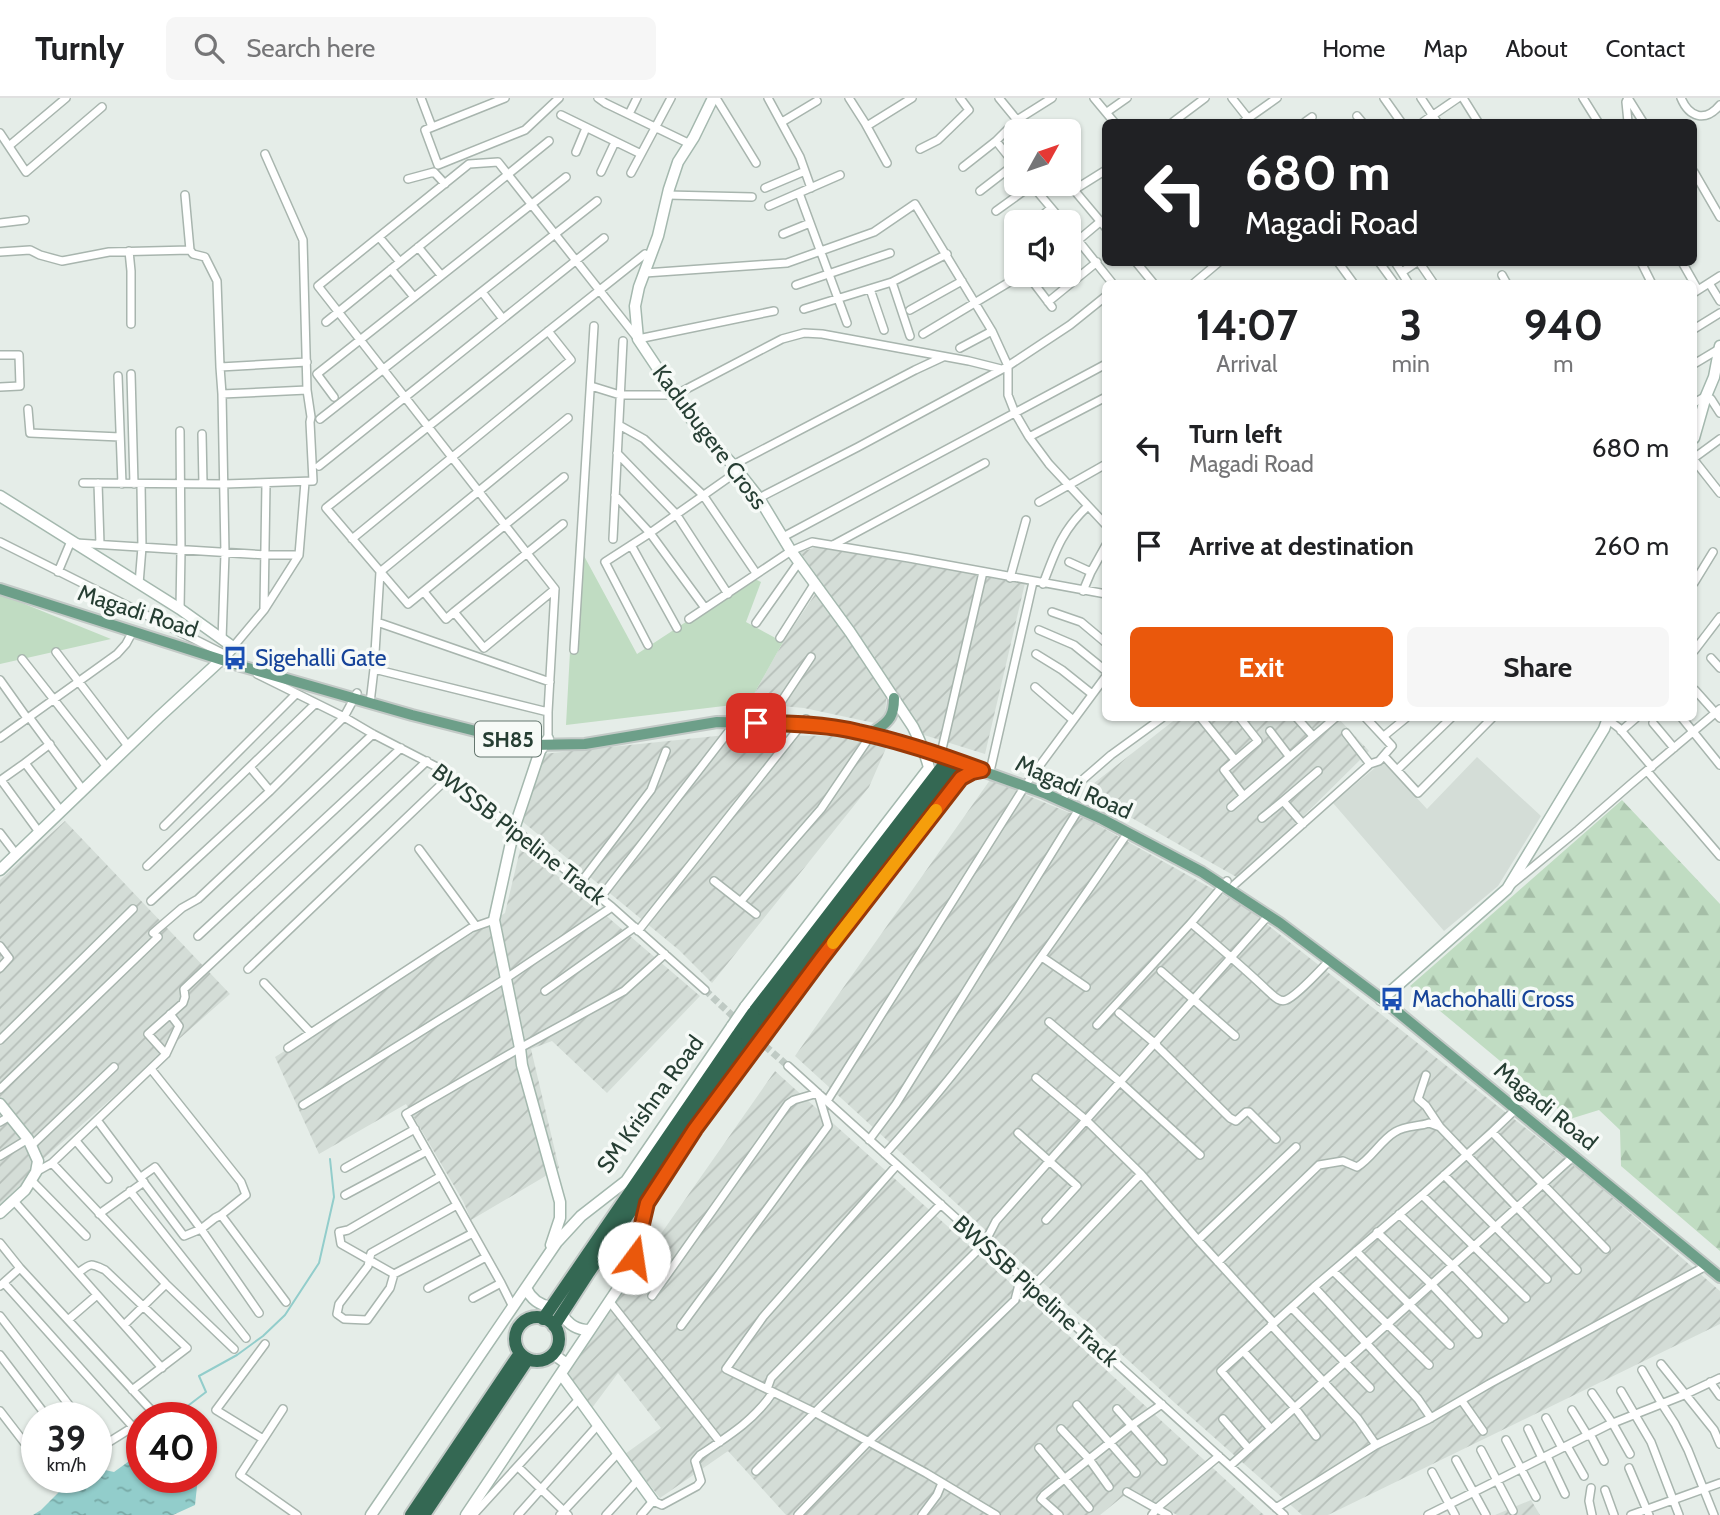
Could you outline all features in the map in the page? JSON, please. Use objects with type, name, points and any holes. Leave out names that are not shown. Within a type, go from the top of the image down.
[{"type":"highway","name":"SM Krishna Road","points":[[549,1322],[745,1035],[950,757]]},
{"type":"highway","points":[[537,1318],[549,1322],[558,1333],[553,1354],[540,1361],[524,1356],[515,1340],[518,1328],[528,1319],[537,1318]]},
{"type":"highway","points":[[418,1513],[524,1356]]},
{"type":"main road","name":"Magadi Road","points":[[0,582],[356,696]]},
{"type":"main road","name":"Magadi Road","points":[[0,589],[133,631],[227,654],[241,666],[546,742],[585,744],[717,722],[804,721]]},
{"type":"main road","points":[[873,732],[891,718],[894,698]]},
{"type":"main road","name":"Magadi Road","points":[[546,742],[587,739],[718,716],[771,717],[858,725],[1065,795],[1206,867],[1329,960],[1384,997],[1720,1277]]},
{"type":"main road","name":"Magadi Road","points":[[950,757],[986,769]]},
{"type":"main road","name":"Magadi Road","points":[[1027,783],[1228,884],[1284,918],[1720,1269]]},
{"type":"street","points":[[9,146],[66,98]]},
{"type":"street","points":[[421,98],[432,127]]},
{"type":"street","points":[[505,98],[425,130],[438,164],[524,130],[559,98]]},
{"type":"street","points":[[629,114],[638,98]]},
{"type":"street","points":[[631,173],[671,98]]},
{"type":"street","points":[[714,98],[756,163]]},
{"type":"street","name":"Kadubugere Cross","points":[[714,98],[678,162],[667,195],[658,236],[635,306],[638,339],[694,422],[759,498],[791,551],[850,632],[913,727],[921,746]]},
{"type":"street","points":[[768,98],[782,122],[811,188]]},
{"type":"street","points":[[867,126],[912,98]]},
{"type":"street","points":[[920,149],[938,140],[969,110],[960,98]]},
{"type":"street","points":[[999,98],[1016,119]]},
{"type":"street","points":[[1019,119],[1052,98]]},
{"type":"street","points":[[1094,98],[1112,119]]},
{"type":"street","points":[[1107,112],[1127,98]]},
{"type":"street","points":[[1177,119],[1205,98]]},
{"type":"street","points":[[1232,98],[1247,119]]},
{"type":"street","points":[[1251,119],[1277,98]]},
{"type":"street","points":[[1384,98],[1399,119]]},
{"type":"street","points":[[1421,98],[1435,119],[1460,98],[1476,119]]},
{"type":"street","points":[[1583,98],[1596,119]]},
{"type":"street","points":[[1628,119],[1628,98],[1641,119]]},
{"type":"street","points":[[1681,98],[1689,112],[1695,115],[1710,114],[1720,105]]},
{"type":"street","points":[[852,99],[887,163]]},
{"type":"street","points":[[604,100],[690,144]]},
{"type":"street","points":[[782,122],[817,101]]},
{"type":"street","points":[[0,133],[26,172],[102,107]]},
{"type":"street","points":[[561,115],[641,154]]},
{"type":"street","points":[[576,152],[586,128]]},
{"type":"street","points":[[963,167],[1004,133]]},
{"type":"street","points":[[326,321],[549,141]]},
{"type":"street","points":[[996,141],[1004,151]]},
{"type":"street","points":[[601,172],[615,142]]},
{"type":"street","points":[[82,483],[266,484],[313,481],[311,417],[307,390],[303,240],[265,154]]},
{"type":"street","points":[[547,1259],[560,1218],[560,1202],[522,1065],[494,920],[514,829],[540,751],[546,742],[555,589],[318,286],[469,164],[498,162],[638,339],[774,311]]},
{"type":"street","points":[[765,188],[805,171]]},
{"type":"street","points":[[408,179],[434,172],[445,184]]},
{"type":"street","points":[[1082,182],[1102,172]]},
{"type":"street","points":[[980,191],[1004,174]]},
{"type":"street","points":[[769,206],[840,175]]},
{"type":"street","points":[[334,397],[317,374],[566,177]]},
{"type":"street","points":[[1697,177],[1720,217]]},
{"type":"street","points":[[799,193],[847,323]]},
{"type":"street","points":[[184,195],[190,250],[205,257],[217,281],[225,552],[222,640],[227,654]]},
{"type":"street","points":[[667,195],[752,197]]},
{"type":"street","points":[[996,211],[1016,196]]},
{"type":"street","points":[[1042,196],[1051,208],[1049,210]]},
{"type":"street","points":[[1079,196],[1102,224]]},
{"type":"street","points":[[320,419],[597,201]]},
{"type":"street","points":[[645,273],[787,262],[874,232],[915,204],[992,331],[1004,368],[1008,394],[1029,438],[1049,464],[1102,521]]},
{"type":"street","points":[[0,223],[25,220]]},
{"type":"street","points":[[783,234],[810,223]]},
{"type":"street","points":[[1081,238],[1102,226]]},
{"type":"street","points":[[379,237],[400,262]]},
{"type":"street","points":[[320,466],[604,238]]},
{"type":"street","points":[[1081,243],[1110,280]]},
{"type":"street","points":[[418,247],[442,275]]},
{"type":"street","points":[[0,252],[30,250],[62,261],[109,252],[190,250]]},
{"type":"street","points":[[129,251],[131,324]]},
{"type":"street","points":[[796,285],[890,253]]},
{"type":"street","points":[[564,477],[408,604],[326,508],[645,254]]},
{"type":"street","points":[[804,309],[892,282],[947,254]]},
{"type":"street","points":[[1081,277],[1097,262]]},
{"type":"street","points":[[1139,266],[1151,280]]},
{"type":"street","points":[[1197,280],[1213,266]]},
{"type":"street","points":[[1398,266],[1407,280]]},
{"type":"street","points":[[1402,272],[1412,266]]},
{"type":"street","points":[[391,269],[414,297]]},
{"type":"street","points":[[1502,275],[1505,280]]},
{"type":"street","points":[[1697,290],[1720,276]]},
{"type":"street","points":[[910,310],[962,281]]},
{"type":"street","points":[[892,282],[910,336]]},
{"type":"street","points":[[1709,283],[1720,301]]},
{"type":"street","points":[[923,334],[1004,286]]},
{"type":"street","points":[[1037,287],[1050,305],[1070,287]]},
{"type":"street","points":[[870,289],[884,330]]},
{"type":"street","points":[[482,292],[503,319]]},
{"type":"street","points":[[759,498],[1004,368],[1070,325],[1102,299]]},
{"type":"street","points":[[1697,327],[1720,313]]},
{"type":"street","points":[[574,650],[594,326]]},
{"type":"street","points":[[352,539],[571,359],[548,331]]},
{"type":"street","points":[[960,348],[992,331]]},
{"type":"street","points":[[591,386],[620,396],[675,395],[782,339],[804,334],[822,334],[1004,368]]},
{"type":"street","points":[[613,539],[624,341]]},
{"type":"street","points":[[1697,362],[1720,348]]},
{"type":"street","points":[[1697,431],[1709,398],[1720,348]]},
{"type":"street","points":[[0,355],[19,355],[20,386],[0,387]]},
{"type":"street","points":[[648,645],[605,562],[677,514],[735,468],[915,370],[944,357]]},
{"type":"street","points":[[220,367],[307,362]]},
{"type":"street","points":[[783,537],[1102,366]]},
{"type":"street","points":[[131,374],[142,547],[139,584]]},
{"type":"street","points":[[118,376],[122,484]]},
{"type":"street","points":[[222,394],[307,390]]},
{"type":"street","points":[[1697,402],[1709,398]]},
{"type":"street","points":[[1709,398],[1720,413]]},
{"type":"street","points":[[1029,438],[1102,399]]},
{"type":"street","points":[[28,409],[30,433],[120,437]]},
{"type":"street","points":[[370,700],[380,572],[568,418]]},
{"type":"street","points":[[619,425],[645,439],[703,495],[756,573]]},
{"type":"street","points":[[180,431],[180,609]]},
{"type":"street","points":[[202,434],[203,484]]},
{"type":"street","points":[[1697,457],[1717,442],[1720,452]]},
{"type":"street","points":[[617,453],[677,514],[728,594]]},
{"type":"street","points":[[833,546],[985,463]]},
{"type":"street","points":[[1697,463],[1720,493]]},
{"type":"street","points":[[1039,502],[1102,466]]},
{"type":"street","points":[[0,870],[227,654],[264,610],[299,555],[305,482]]},
{"type":"street","points":[[98,483],[100,544]]},
{"type":"street","points":[[264,610],[266,484]]},
{"type":"street","points":[[615,495],[650,533],[705,608]]},
{"type":"street","points":[[0,496],[180,609],[222,640]]},
{"type":"street","points":[[1043,584],[1064,532],[1088,506]]},
{"type":"street","points":[[1098,517],[1102,513]]},
{"type":"street","points":[[1010,578],[1026,520]]},
{"type":"street","points":[[424,592],[446,619],[563,524]]},
{"type":"street","points":[[0,542],[227,654]]},
{"type":"street","points":[[73,542],[299,555]]},
{"type":"street","points":[[58,572],[73,542]]},
{"type":"street","points":[[689,619],[791,551],[812,542],[1102,593]]},
{"type":"street","points":[[631,545],[677,628]]},
{"type":"street","points":[[1083,591],[1102,552]]},
{"type":"street","points":[[1697,578],[1713,552]]},
{"type":"street","points":[[756,623],[799,562]]},
{"type":"street","points":[[1069,562],[1090,572]]},
{"type":"street","points":[[950,757],[983,572]]},
{"type":"street","points":[[986,769],[1032,582]]},
{"type":"street","points":[[780,638],[815,583]]},
{"type":"street","points":[[454,612],[484,648],[555,589]]},
{"type":"street","points":[[1052,612],[1081,622],[1102,640]]},
{"type":"street","points":[[1697,647],[1720,618]]},
{"type":"street","points":[[377,622],[550,682]]},
{"type":"street","points":[[1040,630],[1074,645],[1102,670]]},
{"type":"street","points":[[1,735],[117,654],[133,631]]},
{"type":"street","points":[[56,652],[128,746]]},
{"type":"street","points":[[1036,654],[1093,694]]},
{"type":"street","points":[[771,717],[811,657]]},
{"type":"street","points":[[1711,658],[1720,668]]},
{"type":"street","points":[[22,659],[107,767]]},
{"type":"street","name":"BWSSB Pipeline Track","points":[[241,666],[344,716],[427,761],[612,907],[705,990]]},
{"type":"street","points":[[374,669],[548,712]]},
{"type":"street","points":[[827,1101],[1027,783],[1102,679]]},
{"type":"street","points":[[0,680],[83,790]]},
{"type":"street","points":[[1035,687],[1073,720]]},
{"type":"street","points":[[1384,997],[1507,888],[1719,713],[1697,692]]},
{"type":"street","points":[[164,826],[296,694]]},
{"type":"street","points":[[151,901],[270,791],[344,716],[356,696]]},
{"type":"street","points":[[147,866],[315,704]]},
{"type":"street","points":[[545,991],[636,929],[804,721]]},
{"type":"street","points":[[1065,795],[1111,755],[1157,721]]},
{"type":"street","points":[[1203,721],[1235,760]]},
{"type":"street","points":[[1242,721],[1258,741],[1224,770],[1243,795]]},
{"type":"street","points":[[1300,721],[1312,736]]},
{"type":"street","points":[[1231,807],[1312,736],[1325,721]]},
{"type":"street","points":[[1097,1025],[1228,884],[1303,824],[1370,764],[1384,756],[1392,746],[1369,721]]},
{"type":"street","points":[[1384,736],[1402,721]]},
{"type":"street","points":[[1397,770],[1448,721]]},
{"type":"street","points":[[1384,756],[1418,793],[1489,721]]},
{"type":"street","points":[[1507,888],[1607,721]]},
{"type":"street","points":[[1611,721],[1720,856]]},
{"type":"street","points":[[1621,731],[1633,721]]},
{"type":"street","points":[[1684,721],[1720,765]]},
{"type":"street","points":[[600,898],[736,722]]},
{"type":"street","points":[[1653,723],[1674,748]]},
{"type":"street","points":[[1270,731],[1289,756]]},
{"type":"street","points":[[741,901],[821,808],[873,732]]},
{"type":"street","points":[[1346,733],[1370,764]]},
{"type":"street","points":[[0,1089],[182,908],[198,900],[373,734]]},
{"type":"street","points":[[39,832],[1,780],[50,744]]},
{"type":"street","name":"SM Krishna Road","points":[[371,1515],[557,1242],[574,1223],[626,1181],[758,1017],[929,768],[921,746]]},
{"type":"street","points":[[198,936],[401,748]]},
{"type":"street","points":[[580,882],[651,790],[666,751]]},
{"type":"street","points":[[166,1055],[148,1034],[183,1003],[184,989],[427,761]]},
{"type":"street","points":[[25,763],[61,811]]},
{"type":"street","points":[[250,767],[270,791]]},
{"type":"street","name":"SM Krishna Road","points":[[758,1017],[961,778],[986,769]]},
{"type":"street","points":[[1262,818],[1318,771]]},
{"type":"street","points":[[248,969],[449,777]]},
{"type":"street","points":[[1283,801],[1303,824]]},
{"type":"street","points":[[869,1140],[896,1104],[1079,809]]},
{"type":"street","points":[[0,833],[16,854]]},
{"type":"street","points":[[886,1154],[916,1120],[1042,957],[1127,834]]},
{"type":"street","points":[[419,849],[476,926]]},
{"type":"street","points":[[714,881],[756,914]]},
{"type":"street","points":[[303,1105],[505,979],[612,907]]},
{"type":"street","points":[[0,1040],[133,909]]},
{"type":"street","points":[[756,1471],[984,1244],[996,1221],[1269,916]]},
{"type":"street","points":[[288,1048],[476,926],[494,920]]},
{"type":"street","points":[[1191,923],[1281,1001],[1293,996],[1329,960]]},
{"type":"street","points":[[0,946],[9,960],[0,968]]},
{"type":"street","points":[[513,1307],[407,1114],[624,991],[665,954]]},
{"type":"street","points":[[1042,957],[1086,987]]},
{"type":"street","points":[[1161,971],[1235,1036]]},
{"type":"street","points":[[264,983],[311,1033]]},
{"type":"street","points":[[1119,1013],[1156,1042],[1230,1118],[1236,1121],[1249,1112],[1276,1139]]},
{"type":"street","points":[[34,1176],[52,1163],[166,1055],[179,1026],[170,1014]]},
{"type":"street","points":[[1049,1022],[1120,1082],[1200,1156]]},
{"type":"street","name":"SM Krishna Road","points":[[466,1515],[627,1275],[649,1200],[695,1129],[745,1035]]},
{"type":"street","name":"BWSSB Pipeline Track","points":[[788,1066],[1284,1515]]},
{"type":"street","points":[[0,1156],[29,1142],[114,1067]]},
{"type":"street","points":[[97,1120],[184,1236],[201,1229],[246,1195],[241,1182],[151,1069]]},
{"type":"street","points":[[1426,1074],[1418,1099],[1440,1127],[1577,1270]]},
{"type":"street","points":[[1036,1078],[1086,1120],[1141,1174],[1325,1381],[1377,1445]]},
{"type":"street","points":[[652,1296],[788,1104],[818,1093],[828,1126],[681,1326]]},
{"type":"street","points":[[0,1104],[29,1142],[38,1161],[34,1176],[25,1190],[0,1213]]},
{"type":"street","points":[[1271,1429],[1221,1371],[1516,1109]]},
{"type":"street","points":[[0,1122],[10,1116]]},
{"type":"street","points":[[1218,1262],[1319,1165],[1343,1161],[1357,1167],[1392,1134],[1403,1128],[1429,1123],[1440,1127]]},
{"type":"street","points":[[345,1168],[415,1129]]},
{"type":"street","points":[[1492,1132],[1606,1249]]},
{"type":"street","points":[[1018,1133],[1077,1186],[1046,1220]]},
{"type":"street","points":[[76,1140],[108,1179]]},
{"type":"street","points":[[1198,1240],[1296,1147]]},
{"type":"street","points":[[345,1195],[428,1152]]},
{"type":"street","points":[[1230,1466],[1574,1156]]},
{"type":"street","points":[[52,1163],[166,1284],[234,1349]]},
{"type":"street","points":[[897,1165],[763,1317],[726,1369],[814,1412],[996,1515]]},
{"type":"street","points":[[99,1214],[130,1191],[155,1167],[259,1313]]},
{"type":"street","points":[[1032,1287],[1141,1174]]},
{"type":"street","points":[[1444,1175],[1547,1279]]},
{"type":"street","points":[[34,1176],[86,1236]]},
{"type":"street","points":[[394,1274],[341,1244],[339,1232],[348,1230],[441,1176]]},
{"type":"street","points":[[130,1191],[246,1338]]},
{"type":"street","points":[[1422,1195],[1526,1298]]},
{"type":"street","points":[[14,1200],[162,1368]]},
{"type":"street","points":[[641,1515],[657,1503],[696,1486],[701,1481],[695,1461],[700,1455],[765,1405],[771,1378],[941,1204]]},
{"type":"street","points":[[457,1205],[371,1253],[368,1266],[339,1304],[336,1311],[339,1317],[367,1320],[390,1288],[394,1274],[473,1233]]},
{"type":"street","points":[[1399,1214],[1504,1319]]},
{"type":"street","points":[[221,1215],[286,1302]]},
{"type":"street","points":[[1377,1232],[1478,1334]]},
{"type":"street","points":[[0,1243],[143,1402]]},
{"type":"street","points":[[1356,1251],[1450,1345]]},
{"type":"street","points":[[428,1288],[486,1256]]},
{"type":"street","points":[[78,1273],[92,1264],[104,1270],[187,1348],[132,1390]]},
{"type":"street","points":[[1276,1508],[1377,1445],[1432,1418],[1706,1266]]},
{"type":"street","points":[[20,1268],[2,1284],[126,1419]]},
{"type":"street","points":[[1333,1271],[1429,1365]]},
{"type":"street","points":[[798,1515],[1015,1300],[1021,1277]]},
{"type":"street","points":[[473,1298],[501,1283]]},
{"type":"street","points":[[124,1325],[166,1284]]},
{"type":"street","points":[[1314,1287],[1418,1399],[1432,1418]]},
{"type":"street","points":[[526,1288],[535,1300],[557,1310],[573,1326],[589,1330]]},
{"type":"street","points":[[68,1320],[97,1295]]},
{"type":"street","points":[[610,1302],[720,1442]]},
{"type":"street","points":[[1292,1308],[1370,1388]]},
{"type":"street","points":[[0,1316],[67,1402]]},
{"type":"street","points":[[263,1439],[216,1410],[265,1344]]},
{"type":"street","points":[[1243,1351],[1295,1408],[1316,1436]]},
{"type":"street","points":[[553,1354],[567,1364]]},
{"type":"street","points":[[0,1355],[36,1402]]},
{"type":"street","points":[[1661,1364],[1714,1430],[1720,1444]]},
{"type":"street","points":[[1642,1370],[1684,1441],[1714,1515]]},
{"type":"street","points":[[561,1374],[638,1480],[667,1515]]},
{"type":"street","points":[[1428,1515],[1589,1435],[1720,1378]]},
{"type":"street","points":[[1710,1382],[1720,1396]]},
{"type":"street","points":[[1620,1391],[1651,1442],[1679,1515]]},
{"type":"street","points":[[1592,1393],[1630,1454]]},
{"type":"street","points":[[474,1514],[579,1399]]},
{"type":"street","points":[[1462,1401],[1483,1431]]},
{"type":"street","points":[[1059,1515],[1041,1499],[1162,1404]]},
{"type":"street","points":[[1077,1405],[1136,1473]]},
{"type":"street","points":[[283,1409],[240,1475],[297,1515]]},
{"type":"street","points":[[1117,1409],[1163,1461]]},
{"type":"street","points":[[1572,1410],[1604,1461]]},
{"type":"street","points":[[0,1411],[21,1438]]},
{"type":"street","points":[[1546,1418],[1584,1476]]},
{"type":"street","points":[[1223,1419],[1249,1449]]},
{"type":"street","points":[[518,1515],[598,1425]]},
{"type":"street","points":[[1061,1429],[1089,1459],[1109,1487]]},
{"type":"street","points":[[1528,1429],[1565,1494]]},
{"type":"street","points":[[1506,1440],[1536,1497]]},
{"type":"street","points":[[1039,1448],[1090,1508]]},
{"type":"street","points":[[1480,1450],[1513,1511]]},
{"type":"street","points":[[518,1467],[564,1514],[618,1452]]},
{"type":"street","points":[[1154,1511],[1219,1456]]},
{"type":"street","points":[[1456,1460],[1486,1515]]},
{"type":"street","points":[[1629,1468],[1648,1512]]},
{"type":"street","points":[[1432,1472],[1455,1515]]},
{"type":"street","points":[[606,1515],[638,1480]]},
{"type":"street","points":[[922,1515],[943,1483]]},
{"type":"street","points":[[1630,1515],[1648,1512],[1672,1500],[1720,1483]]},
{"type":"street","points":[[1591,1488],[1589,1501],[1592,1515]]},
{"type":"street","points":[[1605,1490],[1615,1515]]},
{"type":"street","points":[[1127,1492],[1154,1511],[1168,1515]]},
{"type":"shaded area","points":[[817,547],[1025,583],[985,754],[924,735],[800,552]]},
{"type":"shaded area","points":[[816,593],[887,692],[884,725],[804,708],[749,703],[783,642]]},
{"type":"shaded area","points":[[1173,721],[1341,721],[1369,751],[1240,879],[1084,791]]},
{"type":"shaded area","points":[[726,735],[846,736],[887,746],[869,787],[712,983],[679,950],[523,822],[543,754]]},
{"type":"shaded area","points":[[1477,757],[1541,816],[1498,886],[1444,931],[1333,803],[1383,761],[1427,809]]},
{"type":"shaded area","points":[[990,780],[1094,823],[1245,907],[1594,1182],[1720,1291],[1720,1324],[1328,1515],[1302,1515],[1175,1403],[795,1056]]},
{"type":"shaded area","points":[[65,821],[230,994],[34,1167],[16,1194],[0,1206],[0,880]]},
{"type":"shaded area","points":[[521,846],[700,996],[607,1093],[552,1041],[531,1049],[559,1168],[471,1220],[463,1201],[406,1104],[319,1154],[275,1057],[505,913]]},
{"type":"shaded area","points":[[775,1071],[1264,1515],[1177,1515],[1132,1489],[1100,1515],[786,1515],[728,1451],[660,1498],[625,1454],[661,1428],[618,1373],[592,1408],[568,1374],[616,1298]]},
{"type":"shaded area","points":[[1531,1500],[1540,1515],[1495,1515]]},
{"type":"green space","points":[[576,541],[637,654],[753,578],[761,582],[746,622],[783,642],[749,703],[566,725]]},
{"type":"green space","points":[[0,594],[111,639],[0,664]]},
{"type":"green space","points":[[1622,800],[1720,904],[1720,1251],[1621,1166],[1620,1130],[1599,1110],[1570,1119],[1410,986]]},
{"type":"water","points":[[126,1463],[126,1493],[196,1493],[195,1505],[173,1515],[33,1515],[58,1493],[112,1493],[114,1472]]},
{"type":"waterway","points":[[193,1402],[206,1392],[199,1376],[237,1355],[263,1336],[285,1315],[319,1263],[334,1197],[330,1159]]},
{"type":"tunnel","points":[[705,990],[738,1021]]},
{"type":"tunnel","points":[[757,1039],[788,1066]]},
{"type":"slow traffic","points":[[833,943],[936,810]]},
{"type":"place","name":"Sigehalli Gate","points":[[235,658]]},
{"type":"place","name":"Machohalli Cross","points":[[1392,999]]},
{"type":"route","points":[[634,1258],[647,1203],[695,1129],[770,1026],[961,778],[982,770],[856,731],[802,724],[756,723]]}]
